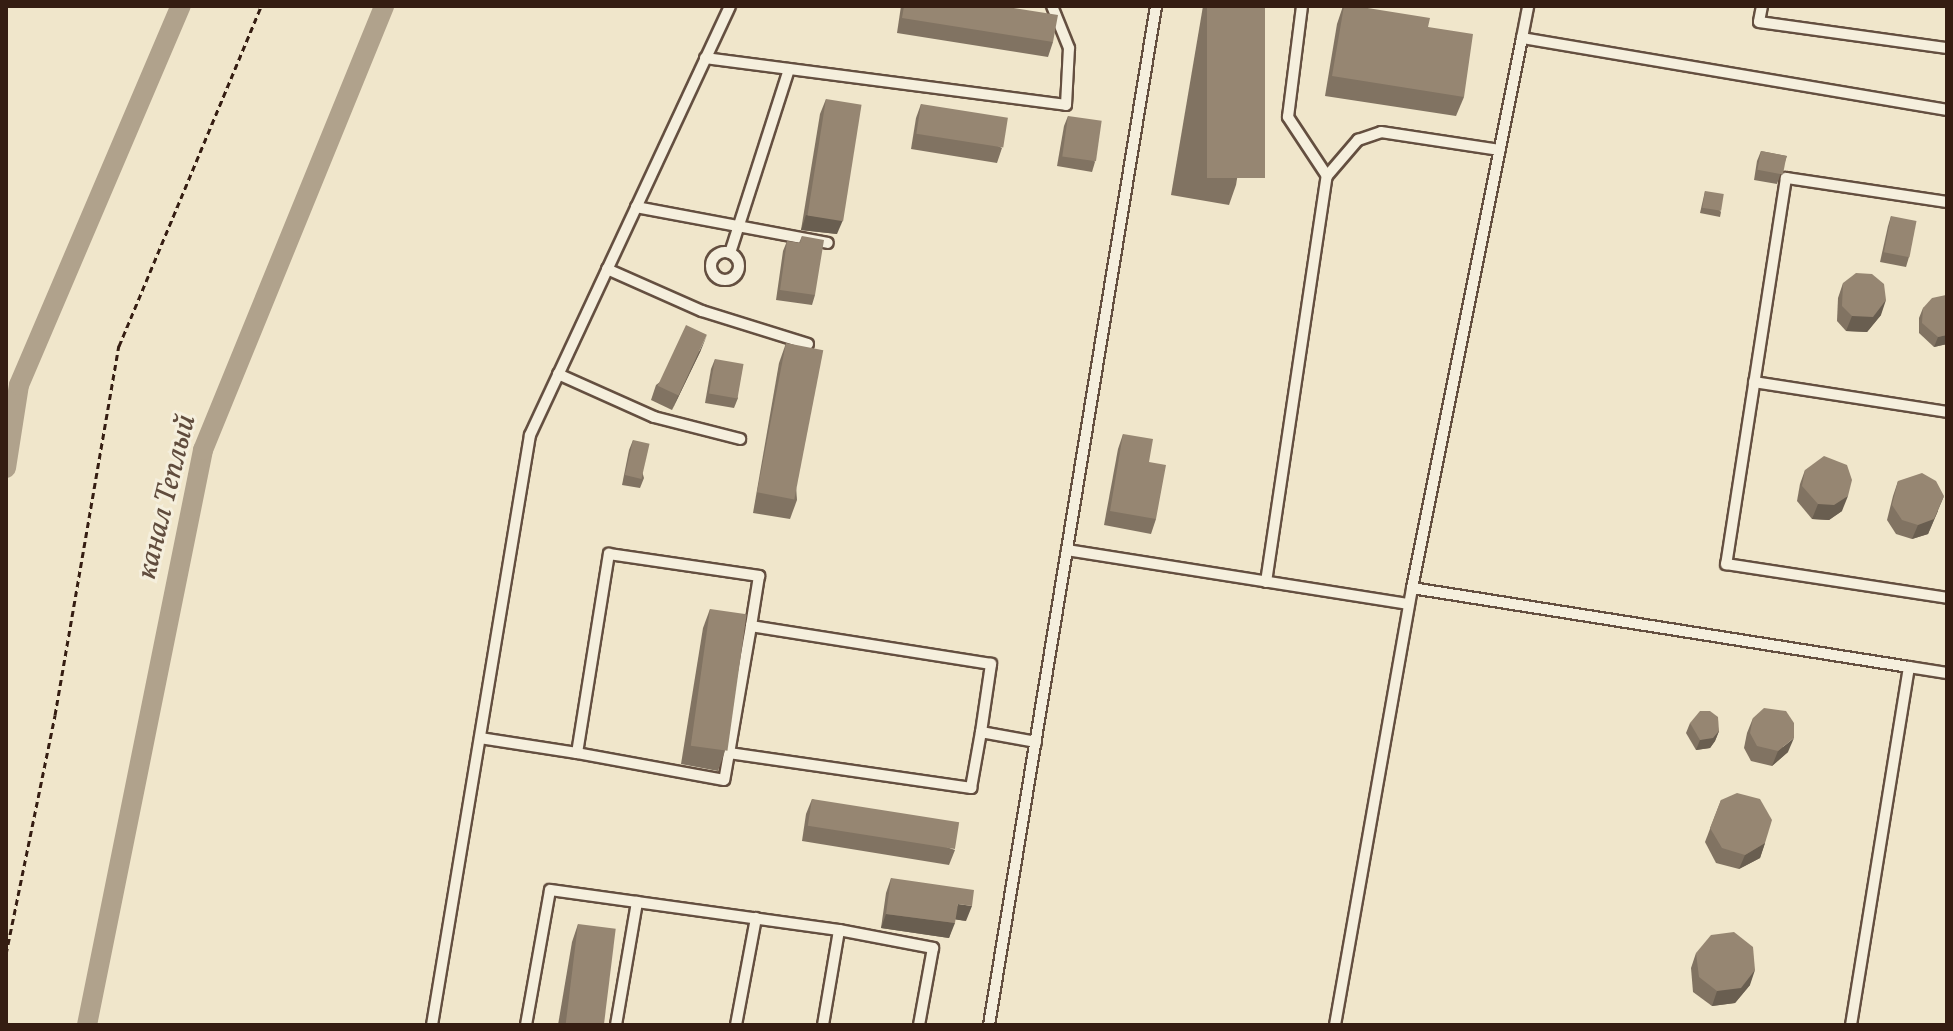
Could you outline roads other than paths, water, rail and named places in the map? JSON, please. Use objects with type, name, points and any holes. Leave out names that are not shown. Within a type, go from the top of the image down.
[{"type":"lane","points":[[432,1025],[530,435],[730,6]]},
{"type":"lane","points":[[705,58],[1066,105],[1069,48],[1052,6]]},
{"type":"lane","points":[[989,1025],[1156,6]]},
{"type":"lane","points":[[1302,6],[1288,117],[1327,176]]},
{"type":"lane","points":[[1335,1025],[1412,588],[1528,6]]},
{"type":"lane","points":[[1762,6],[1759,22],[1947,48]]},
{"type":"lane","points":[[1522,38],[1947,110]]},
{"type":"lane","points":[[730,253],[789,69]]},
{"type":"lane","points":[[1266,582],[1327,176],[1358,140],[1381,132],[1500,150]]},
{"type":"lane","points":[[1947,202],[1786,178],[1726,564],[1947,598]]},
{"type":"lane","points":[[636,207],[828,243]]},
{"type":"lane","points":[[607,269],[702,311],[808,344]]},
{"type":"lane","points":[[558,374],[654,417],[740,439]]},
{"type":"lane","points":[[1754,382],[1947,412]]},
{"type":"lane","points":[[1067,550],[1409,604]]},
{"type":"lane","points":[[480,738],[724,780],[759,576],[609,554],[577,753]]},
{"type":"lane","points":[[1412,588],[1947,673]]},
{"type":"lane","points":[[729,753],[971,788],[981,732],[991,664],[751,626]]},
{"type":"lane","points":[[1851,1025],[1909,667]]},
{"type":"lane","points":[[981,732],[1036,742]]},
{"type":"lane","points":[[526,1025],[550,890],[839,930],[933,948],[919,1025]]},
{"type":"lane","points":[[616,1025],[637,902]]},
{"type":"lane","points":[[736,1025],[756,918]]},
{"type":"lane","points":[[823,1025],[839,930]]},
{"type":"waterway","name":"канал Теплый","points":[[6,468],[19,385],[181,6]]},
{"type":"waterway","name":"канал Теплый","points":[[87,1025],[203,450],[384,6]]}]
